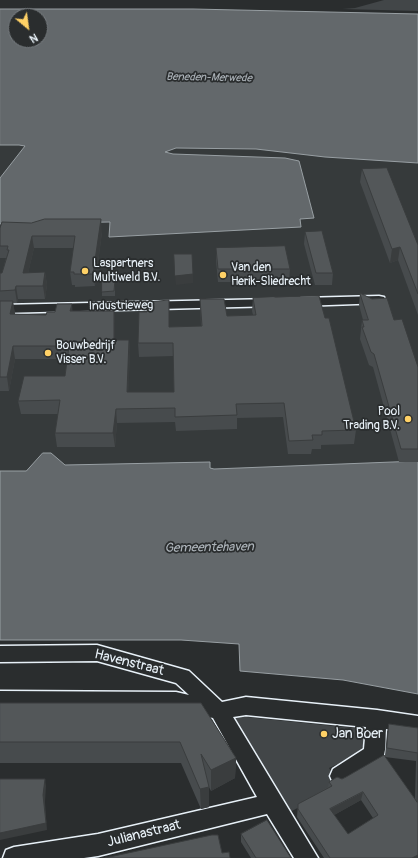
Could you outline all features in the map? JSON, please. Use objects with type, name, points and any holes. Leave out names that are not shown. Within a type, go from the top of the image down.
[{"type":"street","name":"Industrieweg","points":[[0,309],[386,300]]},
{"type":"street","name":"Havenstraat","points":[[0,654],[97,653],[182,677],[219,711],[272,803],[307,858]]},
{"type":"street","points":[[0,700],[176,701],[219,711],[246,706],[377,719],[418,725]]},
{"type":"street","points":[[340,776],[374,754],[377,719]]},
{"type":"street","name":"Julianastraat","points":[[14,858],[98,845],[272,803]]},
{"type":"shaded area","points":[[384,0],[418,0],[418,11],[342,9],[355,8]]},
{"type":"shaded area","points":[[0,133],[418,153],[418,477],[0,480]]},
{"type":"shaded area","points":[[236,716],[363,729],[368,731],[367,738],[360,750],[342,762],[329,768],[339,786],[290,812],[231,722]]},
{"type":"water","name":"Beneden-Merwede","points":[[0,9],[8,9],[8,48],[48,48],[48,9],[193,9],[418,14],[418,163],[325,157],[256,149],[176,148],[165,152],[173,154],[285,158],[299,161],[314,218],[300,219],[301,227],[109,237],[110,222],[0,224],[0,178],[25,146],[0,145]]},
{"type":"water","name":"Gemeentehaven","points":[[43,453],[51,453],[65,465],[210,462],[210,468],[214,469],[418,461],[418,694],[343,680],[240,671],[239,644],[181,640],[0,640],[0,471],[26,471]]},
{"type":"building","points":[[387,168],[418,245],[418,294],[400,247],[392,249],[362,169]]},
{"type":"building","points":[[45,219],[101,219],[93,274],[74,274],[74,272],[70,272],[75,236],[32,236],[23,273],[45,272],[43,286],[16,286],[15,290],[0,291],[0,273],[2,273],[9,250],[7,250],[8,246],[0,246],[0,228],[2,222],[31,223]]},
{"type":"building","points":[[322,231],[333,273],[316,273],[305,232]]},
{"type":"building","points":[[285,246],[290,269],[218,269],[216,248]]},
{"type":"building","points":[[174,254],[192,254],[193,274],[175,276]]},
{"type":"building","points":[[102,280],[115,280],[114,291],[102,292]]},
{"type":"building","points":[[360,293],[372,299],[387,298],[394,320],[402,319],[418,367],[418,449],[401,449],[374,354],[371,352],[362,327],[364,327],[362,320],[368,320]]},
{"type":"building","points":[[319,296],[325,318],[329,318],[356,430],[322,431],[322,435],[312,435],[313,440],[289,441],[284,403],[236,404],[237,415],[175,417],[175,408],[116,409],[113,433],[55,433],[60,400],[18,401],[24,376],[65,376],[69,346],[13,346],[7,377],[0,377],[0,301],[13,301],[10,314],[46,315],[47,312],[55,312],[57,304],[72,304],[70,311],[114,311],[114,340],[129,340],[127,392],[174,392],[173,343],[138,343],[139,312],[147,312],[148,302],[169,300],[169,327],[202,326],[200,299],[224,299],[227,316],[256,315],[253,298]]},
{"type":"building","points":[[0,703],[201,703],[236,758],[211,770],[201,754],[209,787],[200,789],[180,742],[0,742]]},
{"type":"building","points":[[389,724],[418,728],[418,753],[387,748]]},
{"type":"building","points":[[418,754],[418,855],[412,858],[330,858],[298,809],[298,804],[332,786],[329,782],[337,777],[342,779],[384,755],[417,802]],"holes":[[[363,792],[378,815],[348,834],[330,809]]]},
{"type":"building","points":[[0,779],[45,779],[43,795],[46,823],[0,833]]},
{"type":"building","points":[[267,820],[291,858],[256,858],[241,834]]},
{"type":"building","points":[[218,835],[222,853],[229,852],[230,858],[105,858]]},
{"type":"place","name":"Laspartners Multiweld B.V.","points":[[85,271]]},
{"type":"place","name":"Van den Herik-Sliedrecht","points":[[223,275]]},
{"type":"place","name":"Bouwbedrijf Visser B.V.","points":[[48,353]]},
{"type":"place","name":"Pool Trading B.V.","points":[[408,419]]},
{"type":"place","name":"Jan Boer","points":[[324,734]]}]
